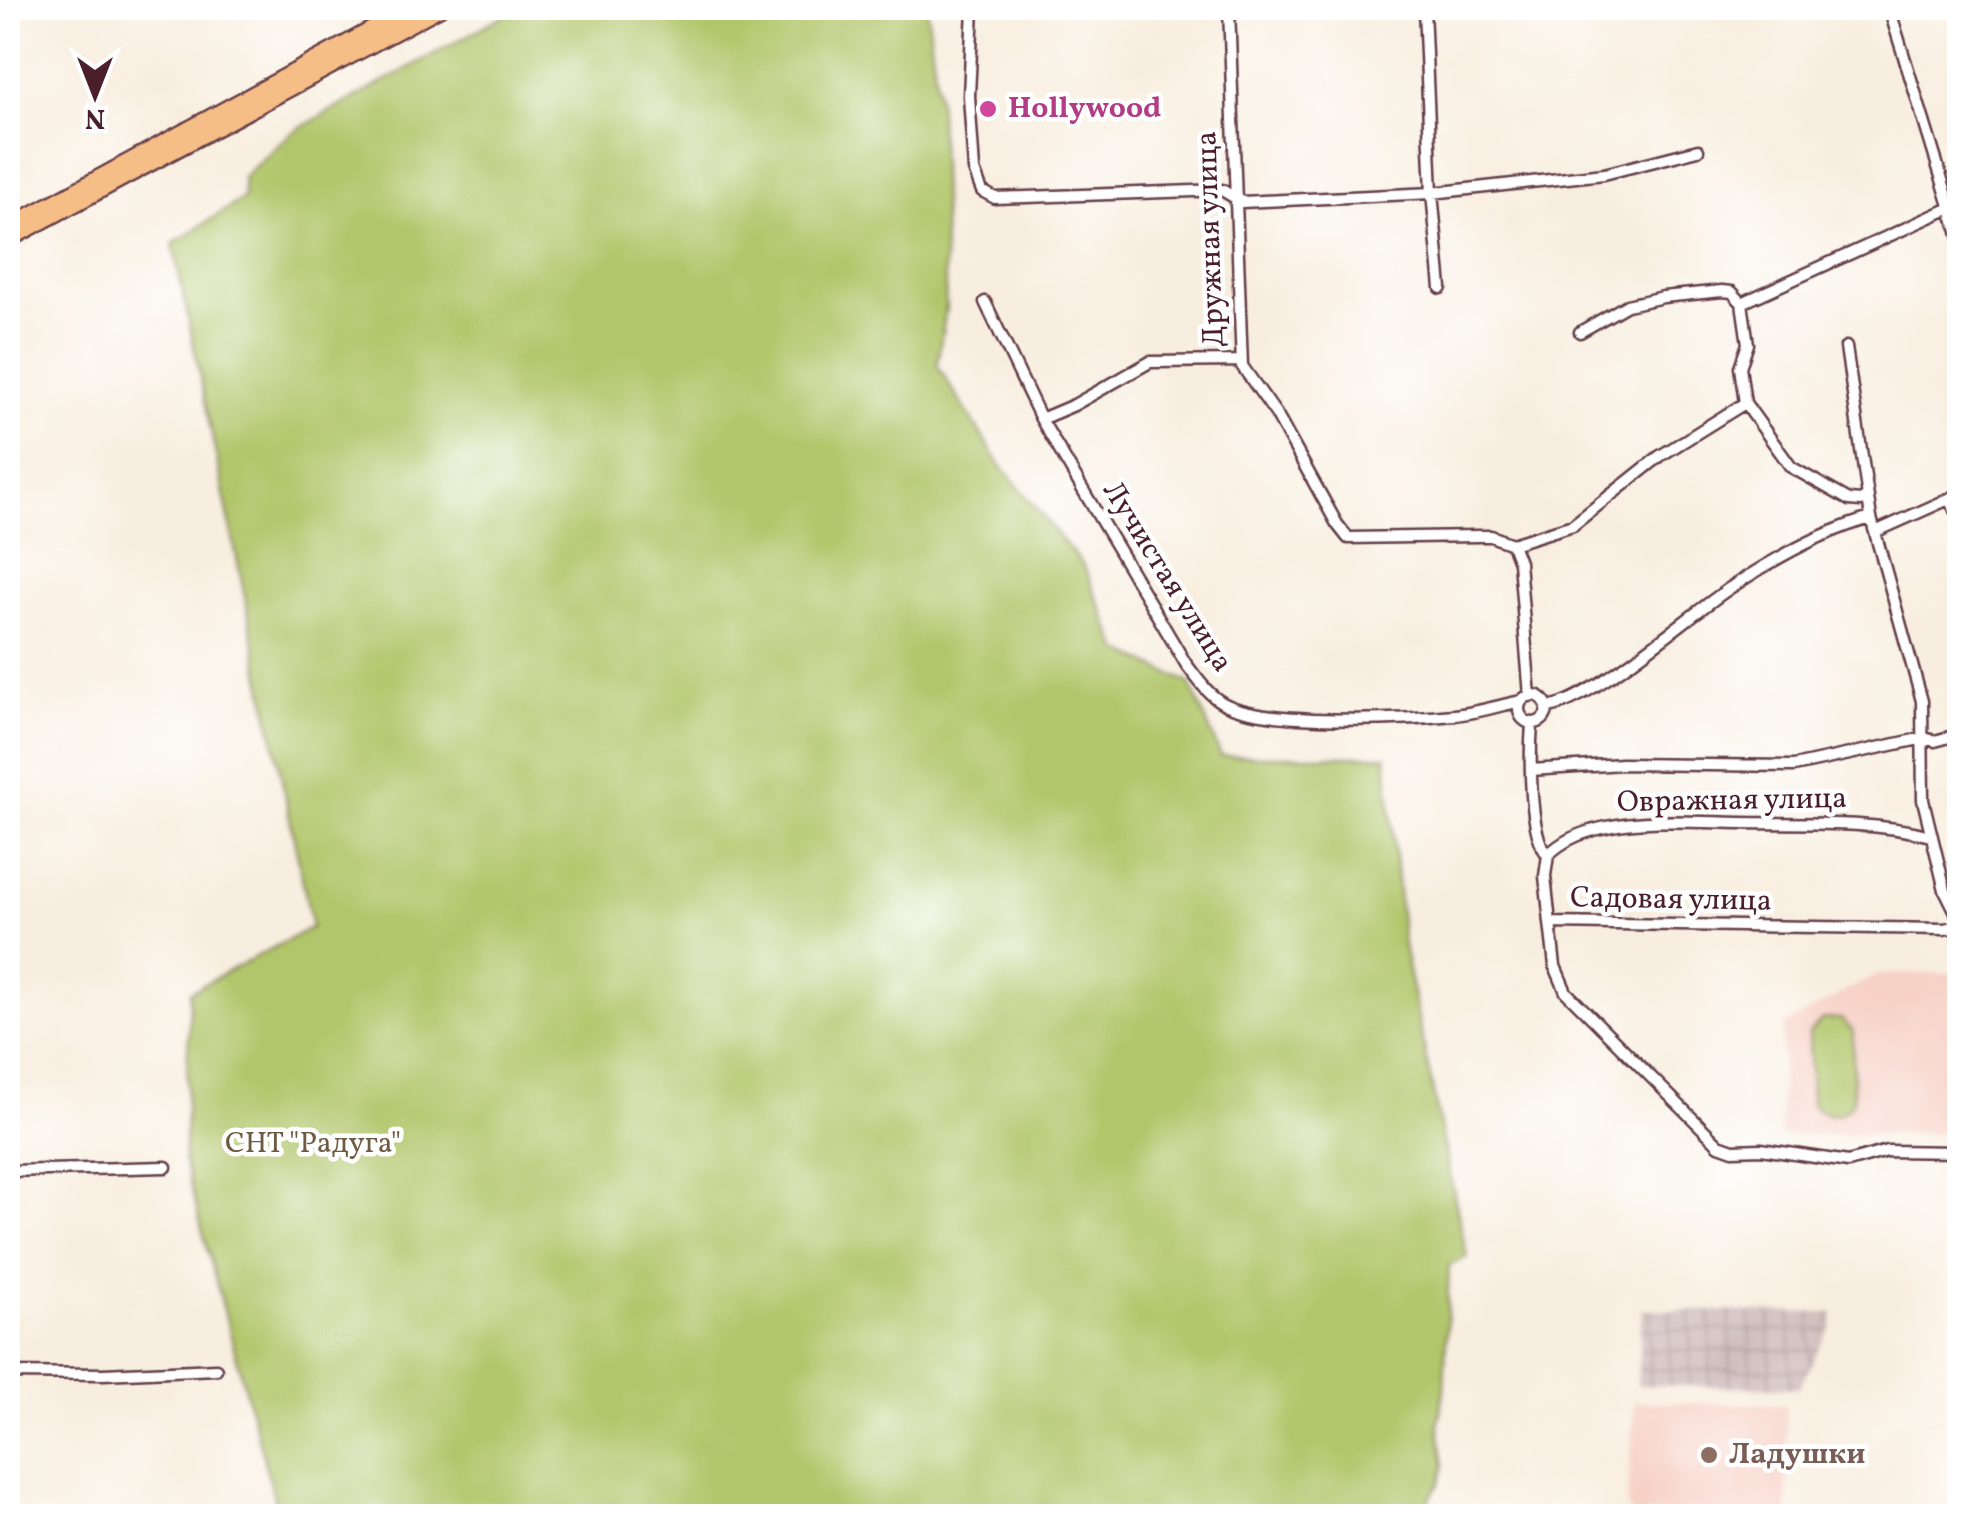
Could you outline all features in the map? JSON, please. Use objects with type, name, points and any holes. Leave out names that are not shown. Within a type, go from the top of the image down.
[{"type":"main road","points":[[8,226],[411,8]]},
{"type":"main road","points":[[8,240],[440,8]]},
{"type":"street","points":[[973,8],[969,96],[974,170],[982,190],[1006,198],[1222,190],[1236,200],[1432,193],[1604,174],[1698,150]]},
{"type":"street","name":"Дружная улица","points":[[1229,8],[1241,361],[1276,414],[1336,524],[1348,538],[1491,536],[1512,544]]},
{"type":"street","points":[[1424,8],[1432,193],[1441,288]]},
{"type":"street","points":[[1889,8],[1960,238]]},
{"type":"street","points":[[1742,303],[1950,208]]},
{"type":"street","points":[[1580,332],[1627,306],[1662,296],[1732,292],[1742,303],[1748,344],[1740,368],[1746,403],[1791,467],[1849,500],[1867,497]]},
{"type":"street","name":"Лучистая улица","points":[[986,302],[1017,374],[1186,664],[1205,688],[1226,705],[1266,714],[1323,719],[1457,715],[1526,698]]},
{"type":"street","points":[[1846,346],[1871,518],[1922,700],[1921,782],[1931,836],[1960,923]]},
{"type":"street","points":[[1042,419],[1150,362],[1241,361]]},
{"type":"street","points":[[1532,723],[1520,713],[1526,698],[1519,562],[1512,544],[1573,525],[1660,456],[1746,403]]},
{"type":"street","points":[[1876,532],[1956,500],[1960,518]]},
{"type":"street","points":[[1547,707],[1593,688],[1734,585],[1807,544],[1871,518]]},
{"type":"street","points":[[1526,698],[1541,698],[1547,707]]},
{"type":"street","points":[[1532,723],[1542,720],[1547,707]]},
{"type":"street","points":[[1532,723],[1531,770],[1539,842],[1548,855],[1545,876],[1550,922]]},
{"type":"street","points":[[1531,770],[1622,764],[1794,766],[1924,738],[1935,742],[1960,734]]},
{"type":"street","name":"Овражная улица","points":[[1548,855],[1582,834],[1644,822],[1876,825],[1931,836]]},
{"type":"street","name":"Садовая улица","points":[[1960,923],[1944,929],[1550,922],[1555,966],[1566,992],[1727,1149],[1761,1149],[1848,1162],[1887,1151],[1960,1152]]},
{"type":"street","points":[[8,1171],[166,1168]]},
{"type":"street","points":[[8,1373],[216,1369]]},
{"type":"shaded area","points":[[1959,973],[1959,1133],[1780,1135],[1783,1026],[1878,974]]},
{"type":"shaded area","points":[[1642,1310],[1834,1313],[1831,1327],[1799,1388],[1637,1385]]},
{"type":"shaded area","name":"Ладушки","points":[[1635,1402],[1786,1405],[1787,1516],[1703,1516],[1702,1509],[1632,1516],[1627,1505]]},
{"type":"green space","name":"СНТ \"Радуга\"","points":[[517,8],[927,8],[939,107],[946,308],[937,365],[999,463],[1084,567],[1119,650],[1190,683],[1221,756],[1386,756],[1403,945],[1467,1257],[1449,1266],[1444,1391],[1438,1422],[1444,1466],[1439,1484],[1427,1502],[1428,1516],[279,1516],[184,1161],[190,992],[312,927],[173,244],[244,198],[243,177],[291,133]]},
{"type":"green space","points":[[1823,1019],[1841,1019],[1853,1031],[1853,1102],[1833,1115],[1811,1104],[1809,1033]]},
{"type":"place","name":"Hollywood","points":[[988,109]]},
{"type":"place","name":"Ладушки","points":[[1709,1455]]}]
